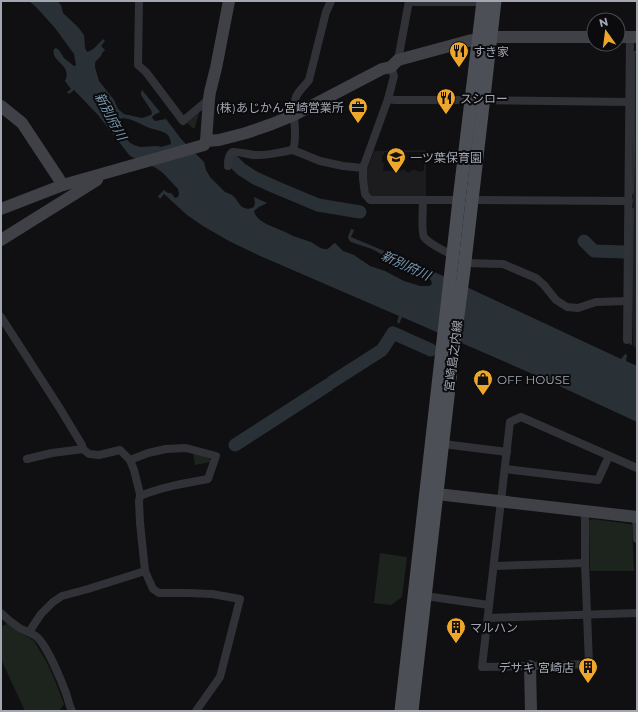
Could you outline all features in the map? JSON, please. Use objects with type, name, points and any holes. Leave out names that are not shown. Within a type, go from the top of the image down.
[{"type":"main road","name":"宮崎島之内線","points":[[401,711],[460,267],[466,200],[485,38],[487,1]]},
{"type":"main road","name":"宮崎島之内線","points":[[460,267],[453,255],[466,200]]},
{"type":"main road","name":"宮崎島之内線","points":[[412,711],[443,444],[449,342]]},
{"type":"street","points":[[139,1],[138,65],[146,72],[183,121],[209,100]]},
{"type":"street","points":[[205,143],[210,92],[229,1]]},
{"type":"street","points":[[292,150],[295,144],[294,104],[299,91],[306,86],[309,80],[326,12],[331,1]]},
{"type":"street","points":[[487,1],[409,2],[388,99],[363,168],[365,194],[370,200],[629,201]]},
{"type":"street","points":[[1,209],[63,185],[108,173],[205,143],[246,133],[272,124],[294,115],[395,63],[442,47],[485,38],[586,37]]},
{"type":"street","points":[[627,340],[630,102],[628,37]]},
{"type":"street","points":[[388,99],[630,102]]},
{"type":"street","points":[[1,106],[22,123],[63,185]]},
{"type":"street","points":[[228,166],[230,155],[234,152],[266,156],[292,150],[320,161],[343,166],[363,168]]},
{"type":"street","points":[[1,240],[108,173]]},
{"type":"street","points":[[423,200],[422,233],[425,238],[444,251],[453,255]]},
{"type":"street","points":[[460,267],[503,264],[536,278],[544,285],[556,300],[567,307],[578,308],[596,302],[627,301]]},
{"type":"street","points":[[1,318],[59,407],[83,449],[89,454],[99,455],[120,450],[130,460],[140,496],[139,508],[145,571],[153,589],[159,593],[188,592],[212,594],[240,600],[220,677],[196,711]]},
{"type":"street","points":[[585,511],[585,563],[589,664],[482,667],[510,422],[521,417],[637,468]]},
{"type":"street","points":[[443,444],[507,452]]},
{"type":"street","points":[[130,460],[148,453],[166,449],[186,448],[216,456],[208,479],[154,490],[140,496]]},
{"type":"street","points":[[27,459],[52,453],[83,449]]},
{"type":"street","points":[[505,469],[598,480],[609,456]]},
{"type":"street","points":[[437,494],[637,517],[637,539]]},
{"type":"street","points":[[494,566],[585,563]]},
{"type":"street","points":[[29,632],[41,614],[53,602],[62,596],[145,571]]},
{"type":"street","points":[[425,596],[489,605]]},
{"type":"street","points":[[1,613],[19,627],[38,638],[48,653],[66,694],[68,709]]},
{"type":"street","points":[[488,618],[637,613]]},
{"type":"street","points":[[530,666],[531,711]]},
{"type":"shaded area","points":[[635,53],[637,53],[637,348],[633,346],[632,252]]},
{"type":"shaded area","points":[[199,113],[195,127],[194,129],[187,123]]},
{"type":"shaded area","name":"一ツ葉保育園","points":[[426,150],[426,196],[375,197],[370,195],[366,172],[374,151]],"holes":[[[384,152],[424,152],[424,170],[420,172],[415,170],[406,172],[402,169],[402,171],[383,171],[384,163],[382,163],[382,155],[384,155]]]},
{"type":"shaded area","points":[[193,452],[209,458],[210,462],[195,465]]},
{"type":"shaded area","points":[[592,519],[632,525],[634,571],[590,571],[589,521]]},
{"type":"shaded area","points":[[380,553],[407,557],[402,597],[391,605],[374,603]]},
{"type":"shaded area","points":[[7,624],[34,641],[46,661],[64,704],[59,711],[25,711],[1,659],[1,627]]},
{"type":"water","points":[[29,1],[57,1],[61,5],[63,13],[84,35],[85,48],[87,52],[93,49],[103,39],[105,41],[101,46],[105,50],[96,61],[95,67],[99,81],[114,100],[118,109],[124,114],[142,118],[151,115],[151,110],[141,95],[142,90],[160,112],[152,117],[153,119],[155,121],[166,119],[182,140],[204,162],[210,177],[225,192],[232,195],[242,207],[248,209],[254,207],[254,197],[267,203],[254,211],[262,222],[293,236],[311,242],[323,249],[328,249],[335,243],[343,251],[354,255],[370,266],[385,271],[404,281],[420,286],[429,286],[432,284],[431,280],[424,275],[406,268],[372,249],[351,242],[348,237],[351,229],[354,230],[351,237],[441,275],[621,359],[625,354],[627,355],[626,361],[637,366],[637,422],[542,378],[539,383],[537,382],[539,377],[535,375],[402,317],[399,324],[397,322],[399,316],[229,241],[187,215],[164,194],[160,199],[158,196],[164,190],[171,193],[175,198],[178,197],[178,189],[163,173],[156,168],[130,156],[98,115],[74,90],[69,94],[67,92],[71,89],[65,81],[67,75],[66,71],[55,57],[54,49],[56,48],[59,50],[64,58],[74,66],[76,65],[74,54],[55,28]],"holes":[[[120,119],[126,119],[166,133],[171,141],[171,144],[161,147],[140,147],[134,145],[129,142],[123,132]]]},
{"type":"waterway","name":"新別府川","points":[[633,193],[634,52],[637,52]]},
{"type":"waterway","name":"新別府川","points":[[234,162],[241,169],[255,178],[318,205],[360,212]]},
{"type":"waterway","name":"新別府川","points":[[631,344],[633,209]]},
{"type":"waterway","name":"新別府川","points":[[584,241],[594,251],[624,252]]},
{"type":"waterway","name":"新別府川","points":[[332,382],[382,350],[393,333],[431,350]]},
{"type":"waterway","name":"新別府川","points":[[235,445],[328,385]]},
{"type":"place","name":"すき家","points":[[459,68]]},
{"type":"place","name":"スシロー","points":[[446,115]]},
{"type":"place","name":"(株)あじかん宮崎営業所","points":[[358,124]]},
{"type":"place","name":"一ツ葉保育園","points":[[396,174]]},
{"type":"place","name":"OFF HOUSE","points":[[483,396]]},
{"type":"place","name":"マルハン","points":[[456,644]]},
{"type":"place","name":"デサキ 宮崎店","points":[[588,684]]}]
